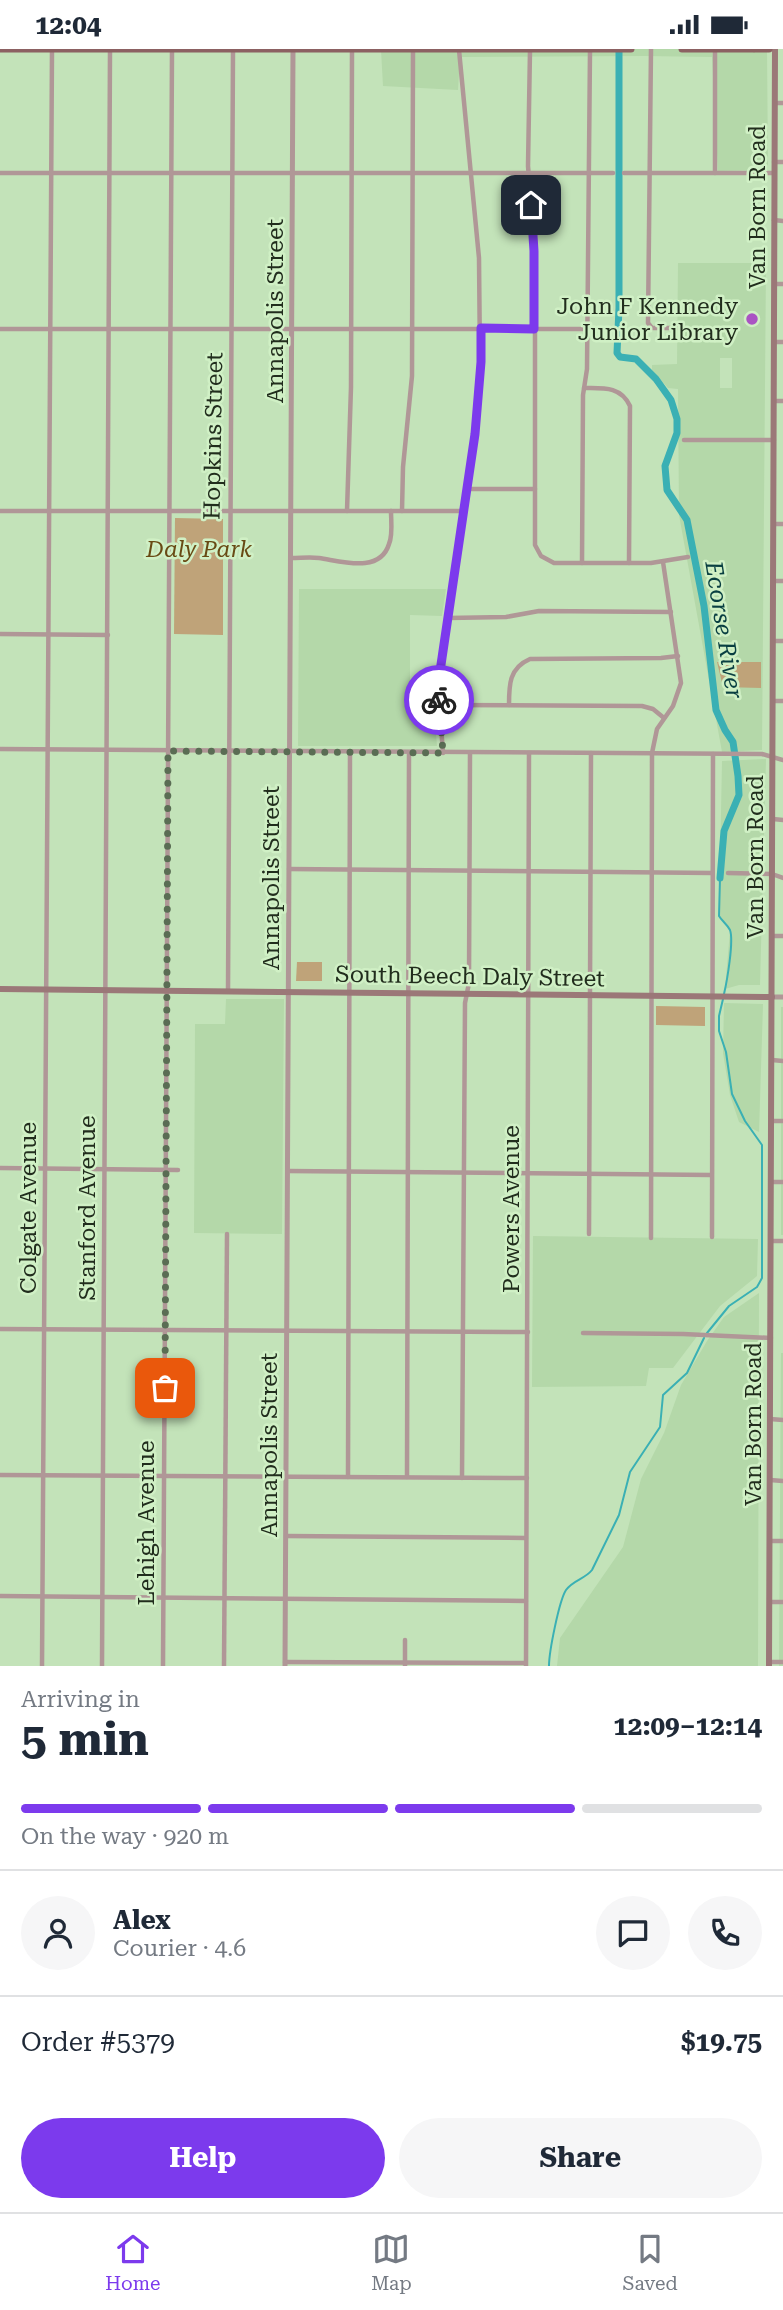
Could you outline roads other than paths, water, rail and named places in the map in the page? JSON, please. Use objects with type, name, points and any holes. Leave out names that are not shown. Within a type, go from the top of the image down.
[{"type":"main road","points":[[0,49],[631,49]]},
{"type":"main road","points":[[682,49],[769,49]]},
{"type":"main road","name":"Van Born Road","points":[[769,1664],[775,401],[779,342],[774,220],[775,49]]},
{"type":"main road","name":"South Beech Daly Street","points":[[0,989],[772,997]]},
{"type":"street","name":"Colgate Avenue","points":[[42,1666],[52,49]]},
{"type":"street","name":"Annapolis Street","points":[[285,1664],[293,49]]},
{"type":"street","points":[[651,49],[650,327],[677,328]]},
{"type":"street","points":[[715,173],[717,49]]},
{"type":"street","name":"Stanford Avenue","points":[[102,1666],[110,50]]},
{"type":"street","name":"Lehigh Avenue","points":[[163,1666],[172,50]]},
{"type":"street","name":"Hopkins Street","points":[[228,992],[233,50]]},
{"type":"street","points":[[347,511],[352,50]]},
{"type":"street","points":[[402,511],[403,467],[411,389],[413,50]]},
{"type":"street","points":[[443,753],[438,685],[468,488],[479,386],[481,328],[479,258],[459,50]]},
{"type":"street","points":[[530,50],[529,174],[534,251],[534,539],[539,553],[551,562],[663,562],[688,557]]},
{"type":"street","points":[[582,563],[584,389],[588,329],[590,50]]},
{"type":"street","points":[[775,103],[783,103]]},
{"type":"street","points":[[774,162],[783,162]]},
{"type":"street","points":[[0,173],[613,173]]},
{"type":"street","points":[[624,173],[774,173]]},
{"type":"street","points":[[774,220],[783,221]]},
{"type":"street","points":[[775,284],[783,284]]},
{"type":"street","points":[[0,329],[588,329]]},
{"type":"street","points":[[584,389],[615,390],[624,397],[629,406],[629,563]]},
{"type":"street","points":[[775,401],[783,401]]},
{"type":"street","points":[[684,440],[775,440]]},
{"type":"street","points":[[468,488],[535,489]]},
{"type":"street","points":[[0,511],[464,511]]},
{"type":"street","points":[[291,558],[318,558],[346,563],[375,561],[384,554],[390,544],[391,511]]},
{"type":"street","points":[[775,524],[783,524]]},
{"type":"street","points":[[651,1238],[652,753],[655,733],[673,706],[681,677],[663,562]]},
{"type":"street","points":[[774,581],[783,581]]},
{"type":"street","points":[[448,618],[506,617],[539,611],[671,612]]},
{"type":"street","points":[[0,635],[108,635]]},
{"type":"street","points":[[774,641],[783,641]]},
{"type":"street","points":[[509,705],[510,681],[520,665],[533,659],[653,659],[678,656]]},
{"type":"street","points":[[774,701],[783,701]]},
{"type":"street","points":[[440,705],[642,706],[653,709],[664,718]]},
{"type":"street","points":[[0,749],[762,754],[783,760]]},
{"type":"street","points":[[348,1477],[350,752]]},
{"type":"street","points":[[407,1477],[409,753]]},
{"type":"street","points":[[462,1478],[465,1003],[470,871],[470,753]]},
{"type":"street","name":"Powers Avenue","points":[[526,1664],[529,753]]},
{"type":"street","points":[[589,1234],[591,753]]},
{"type":"street","points":[[712,1237],[715,996],[713,754]]},
{"type":"street","points":[[773,819],[783,820]]},
{"type":"street","points":[[289,869],[712,873]]},
{"type":"street","points":[[728,873],[772,874],[783,878]]},
{"type":"street","points":[[772,936],[783,936]]},
{"type":"street","points":[[772,997],[783,997]]},
{"type":"street","points":[[772,1061],[783,1061]]},
{"type":"street","points":[[771,1121],[783,1121]]},
{"type":"street","points":[[0,1168],[178,1170]]},
{"type":"street","points":[[288,1171],[712,1175]]},
{"type":"street","points":[[771,1182],[783,1182]]},
{"type":"street","points":[[223,1666],[227,1234]]},
{"type":"street","points":[[771,1241],[783,1241]]},
{"type":"street","points":[[0,1329],[528,1332]]},
{"type":"street","points":[[583,1333],[771,1338]]},
{"type":"street","points":[[770,1419],[783,1420]]},
{"type":"street","points":[[0,1475],[527,1478]]},
{"type":"street","points":[[770,1480],[783,1481]]},
{"type":"street","points":[[286,1536],[526,1538]]},
{"type":"street","points":[[770,1541],[783,1541]]},
{"type":"street","points":[[0,1596],[526,1601]]},
{"type":"street","points":[[770,1602],[783,1602]]},
{"type":"street","points":[[405,1640],[405,1664]]},
{"type":"street","points":[[769,1664],[783,1663]]},
{"type":"street","points":[[285,1664],[526,1664]]},
{"type":"waterway","name":"Ecorse River","points":[[619,49],[617,353],[620,357],[636,359],[656,379],[671,400],[677,419],[677,433],[665,466],[667,490],[687,520],[704,606],[716,710],[733,742],[738,776],[739,795],[724,831],[720,878]]},
{"type":"waterway","name":"Ecorse River","points":[[720,878],[719,916],[731,935],[724,994]]},
{"type":"waterway","name":"Ecorse River","points":[[707,1333],[729,1306],[757,1287],[762,1278],[762,1145],[745,1121],[732,1094],[726,1052],[719,1031],[723,999]]},
{"type":"waterway","name":"Ecorse River","points":[[549,1666],[555,1627],[566,1590],[592,1570],[619,1515],[630,1472],[660,1427],[663,1395],[687,1373],[704,1338]]},
{"type":"place","name":"John F Kennedy Junior Library","points":[[752,319]]},
{"type":"park label","name":"Daly Park","points":[[199,549]]}]
